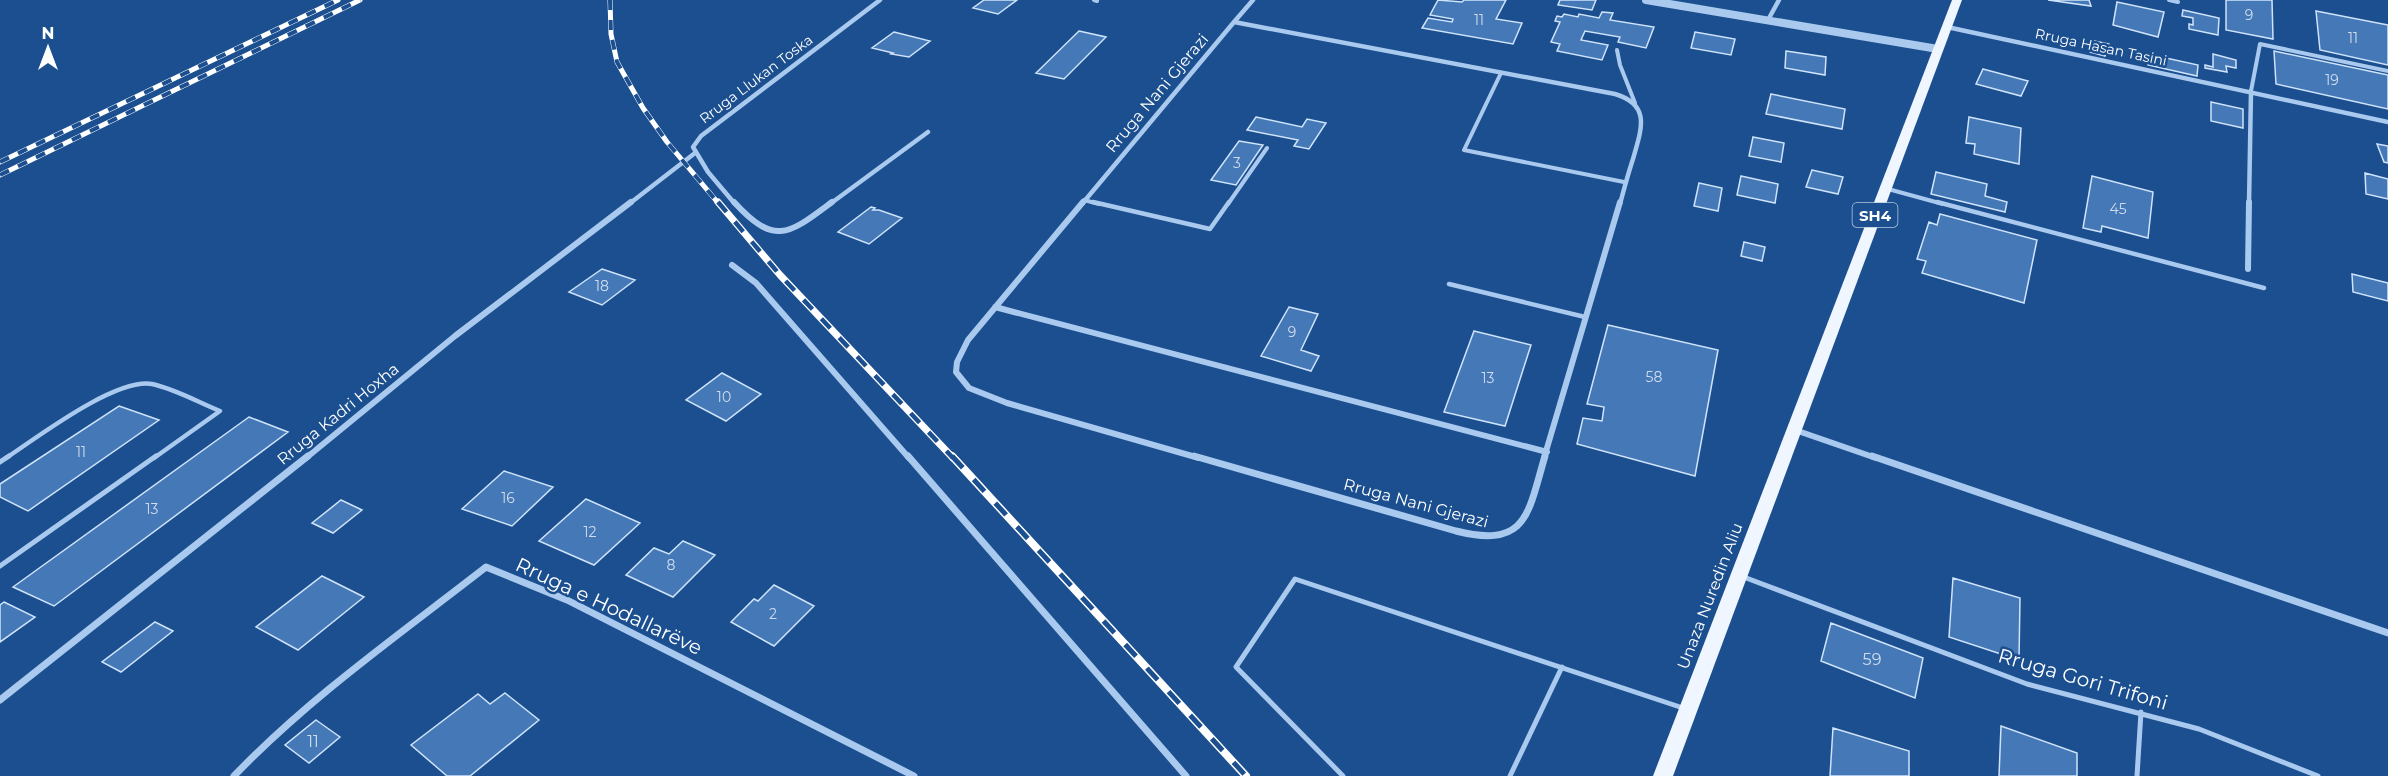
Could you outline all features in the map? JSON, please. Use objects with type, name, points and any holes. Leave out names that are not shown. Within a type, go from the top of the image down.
[{"type":"main road","name":"SH4","points":[[1794,429],[1957,0]]},
{"type":"main road","name":"Unaza Nuredin Aliu","points":[[1663,776],[1794,429]]},
{"type":"street","name":"Rruga Llukan Toska","points":[[695,153],[695,142],[701,136],[880,0]]},
{"type":"street","name":"Rruga Nani Gjerazi","points":[[1253,0],[968,340],[957,362],[956,372],[961,381],[984,395],[1456,531],[1483,537],[1497,537],[1511,533],[1522,524],[1528,513],[1643,120],[1635,103]]},
{"type":"street","points":[[1646,0],[1938,49]]},
{"type":"street","points":[[1768,20],[1779,0]]},
{"type":"street","points":[[1234,22],[1616,94],[1635,103]]},
{"type":"street","name":"Rruga Hasan Tasini","points":[[1947,27],[2388,122]]},
{"type":"street","points":[[2248,269],[2251,91]]},
{"type":"street","points":[[695,153],[736,203],[759,224],[765,229],[783,232],[801,225],[928,132]]},
{"type":"street","name":"Rruga Kadri Hoxha","points":[[0,700],[265,492],[455,336],[695,153]]},
{"type":"street","points":[[732,266],[763,290],[1186,776]]},
{"type":"street","points":[[995,307],[1546,452]]},
{"type":"street","points":[[1794,429],[2388,633]]},
{"type":"street","name":"Rruga e Hodallarëve","points":[[234,776],[253,755],[321,695],[486,567],[567,600],[914,776]]},
{"type":"lane","points":[[2169,0],[2178,2]]},
{"type":"lane","points":[[2251,91],[2260,44],[2388,71]]},
{"type":"lane","points":[[1617,50],[1620,65],[1635,103]]},
{"type":"lane","points":[[1501,73],[1464,150],[1624,182]]},
{"type":"lane","points":[[1084,200],[1210,230],[1267,148]]},
{"type":"lane","points":[[1885,189],[2264,288]]},
{"type":"lane","points":[[1449,284],[1585,316]]},
{"type":"lane","points":[[0,462],[97,400],[116,390],[135,384],[149,384],[220,411],[0,566]]},
{"type":"lane","name":"Rruga Gori Trifoni","points":[[1739,575],[2027,684],[2199,729],[2318,776]]},
{"type":"lane","points":[[1343,776],[1236,667],[1295,579],[1688,709]]},
{"type":"lane","points":[[1510,776],[1562,667]]},
{"type":"lane","points":[[2138,776],[2141,712]]},
{"type":"building","points":[[984,0],[1017,0],[998,14],[973,8]]},
{"type":"building","points":[[1438,0],[1462,2],[1464,0],[1506,0],[1496,19],[1522,23],[1513,44],[1422,28],[1428,18],[1452,22],[1453,19],[1430,15]]},
{"type":"building","points":[[1560,0],[1596,0],[1592,10],[1558,5]]},
{"type":"building","points":[[2048,0],[2089,0],[2091,6]]},
{"type":"building","points":[[2226,0],[2272,0],[2273,39],[2226,30]]},
{"type":"building","points":[[2117,2],[2164,12],[2158,37],[2113,25]]},
{"type":"building","points":[[2183,10],[2219,18],[2218,35],[2189,29],[2189,24],[2193,25],[2193,18],[2182,16]]},
{"type":"building","points":[[2316,11],[2388,25],[2388,65],[2320,50]]},
{"type":"building","points":[[1602,12],[1613,13],[1610,20],[1654,27],[1646,48],[1618,42],[1620,37],[1585,31],[1581,40],[1608,45],[1602,60],[1557,51],[1560,44],[1551,42],[1560,22],[1555,21],[1557,16],[1562,17],[1564,14],[1578,17],[1579,14],[1599,18]]},
{"type":"building","points":[[1079,31],[1106,37],[1064,79],[1036,73]]},
{"type":"building","points":[[894,32],[930,41],[909,57],[872,48]]},
{"type":"building","points":[[1695,32],[1735,39],[1731,55],[1691,48]]},
{"type":"building","points":[[2094,41],[2109,44],[2105,56],[2090,52]]},
{"type":"building","points":[[1786,51],[1826,57],[1825,75],[1785,68]]},
{"type":"building","points":[[2274,51],[2388,75],[2388,109],[2276,84]]},
{"type":"building","points":[[2148,54],[2198,65],[2197,76],[2148,65]]},
{"type":"building","points":[[2213,54],[2236,60],[2236,68],[2226,66],[2227,72],[2205,68],[2205,65],[2213,67]]},
{"type":"building","points":[[1983,69],[2028,81],[2021,96],[1976,84]]},
{"type":"building","points":[[1771,94],[1845,109],[1842,129],[1766,114]]},
{"type":"building","points":[[2211,102],[2243,109],[2243,128],[2211,121]]},
{"type":"building","points":[[1256,117],[1302,127],[1307,119],[1326,123],[1309,149],[1294,146],[1298,140],[1247,130]]},
{"type":"building","points":[[1969,117],[2021,128],[2019,164],[1974,154],[1975,144],[1966,143]]},
{"type":"building","points":[[1753,137],[1784,143],[1781,162],[1749,156]]},
{"type":"building","points":[[1239,141],[1263,145],[1236,185],[1211,180]]},
{"type":"building","points":[[2377,144],[2388,146],[2388,163],[2384,162]]},
{"type":"building","points":[[1812,170],[1843,177],[1838,194],[1806,187]]},
{"type":"building","points":[[1936,172],[1987,184],[1985,196],[2007,202],[2005,212],[1931,194]]},
{"type":"building","points":[[2365,173],[2388,179],[2388,199],[2366,194]]},
{"type":"building","points":[[1741,176],[1778,184],[1775,203],[1737,195]]},
{"type":"building","points":[[2092,176],[2153,192],[2148,238],[2102,226],[2101,232],[2083,228]]},
{"type":"building","points":[[1699,183],[1722,188],[1718,211],[1694,206]]},
{"type":"building","points":[[871,207],[875,208],[873,210],[902,218],[869,244],[838,232]]},
{"type":"building","points":[[1940,214],[2037,240],[2024,303],[1922,273],[1926,261],[1917,259],[1929,222],[1937,225]]},
{"type":"building","points":[[1744,242],[1765,247],[1762,261],[1741,256]]},
{"type":"building","points":[[602,269],[635,280],[602,305],[569,292]]},
{"type":"building","points":[[2352,274],[2388,283],[2388,301],[2353,292]]},
{"type":"building","points":[[1289,307],[1318,314],[1301,350],[1319,356],[1311,371],[1261,356]]},
{"type":"building","points":[[1608,325],[1718,350],[1695,476],[1577,444],[1583,418],[1602,421],[1604,407],[1587,404]]},
{"type":"building","points":[[1474,331],[1531,345],[1505,426],[1444,412]]},
{"type":"building","points":[[722,373],[761,394],[726,421],[686,400]]},
{"type":"building","points":[[119,406],[159,420],[28,511],[0,497],[0,484]]},
{"type":"building","points":[[249,417],[288,432],[54,606],[13,587]]},
{"type":"building","points":[[504,471],[553,487],[512,526],[462,509]]},
{"type":"building","points":[[586,499],[640,523],[594,565],[539,541]]},
{"type":"building","points":[[341,500],[362,510],[333,533],[312,523]]},
{"type":"building","points":[[683,541],[715,555],[673,597],[626,575],[654,548],[669,554]]},
{"type":"building","points":[[322,576],[364,597],[298,650],[256,627]]},
{"type":"building","points":[[1953,578],[2020,598],[2019,660],[1949,637]]},
{"type":"building","points":[[774,585],[814,606],[774,646],[731,622],[754,599],[758,601]]},
{"type":"building","points":[[4,602],[35,617],[0,642],[0,605]]},
{"type":"building","points":[[155,622],[173,631],[121,672],[102,662]]},
{"type":"building","points":[[1831,623],[1923,658],[1915,698],[1821,661]]},
{"type":"building","points":[[505,693],[539,720],[470,776],[447,776],[411,745],[478,694],[490,704]]},
{"type":"building","points":[[316,720],[340,737],[309,763],[285,745]]},
{"type":"building","points":[[2001,726],[2077,753],[2077,776],[1999,776]]},
{"type":"building","points":[[1833,728],[1909,751],[1909,776],[1830,776]]},
{"type":"railway","points":[[0,162],[338,0]]},
{"type":"railway","points":[[0,175],[360,0]]},
{"type":"railway","points":[[610,0],[611,34],[617,62],[643,108],[667,142],[719,204]]},
{"type":"railway","points":[[718,202],[780,275],[953,458]]},
{"type":"railway","points":[[952,456],[1246,776]]}]
